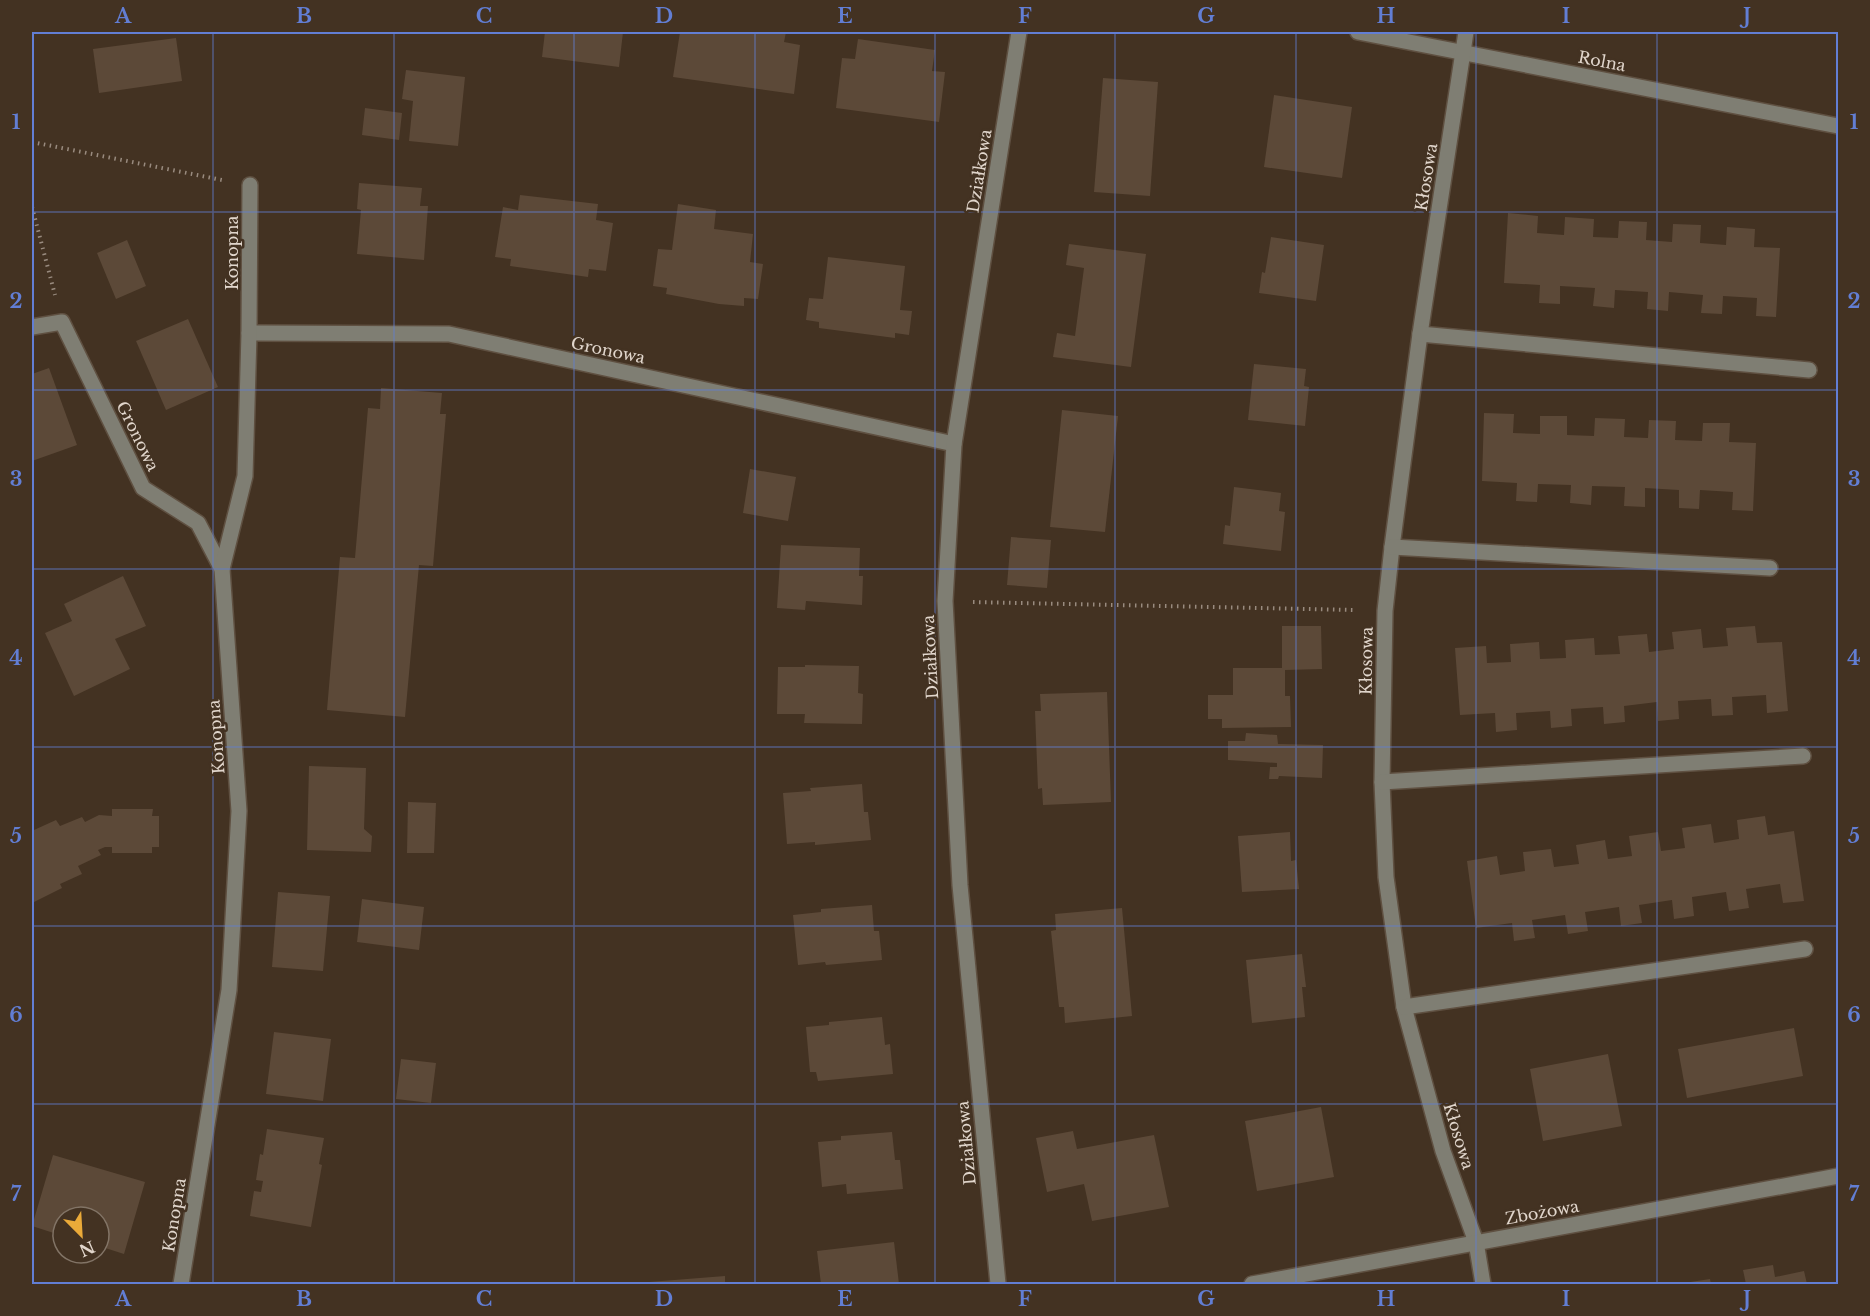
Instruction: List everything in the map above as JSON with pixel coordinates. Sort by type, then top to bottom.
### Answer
[{"type":"street","name":"Działkowa","points":[[998,1284],[960,885],[945,601],[954,444],[1019,32]]},
{"type":"street","name":"Rolna","points":[[1358,32],[1839,126]]},
{"type":"street","name":"Kłosowa","points":[[1466,32],[1420,334],[1392,547],[1385,611],[1382,782],[1386,877],[1404,1007],[1443,1151],[1476,1242],[1484,1284]]},
{"type":"street","name":"Konopna","points":[[181,1284],[229,979],[239,810],[222,569],[245,476],[250,185]]},
{"type":"street","name":"Gronowa","points":[[62,322],[143,488],[198,523],[222,569]]},
{"type":"street","points":[[32,327],[62,322]]},
{"type":"street","name":"Gronowa","points":[[249,333],[449,334],[954,444]]},
{"type":"street","points":[[1420,334],[1809,370]]},
{"type":"street","points":[[1392,547],[1770,567]]},
{"type":"street","points":[[1382,782],[1803,756]]},
{"type":"street","points":[[1404,1007],[1805,949]]},
{"type":"street","name":"Zbożowa","points":[[1252,1284],[1839,1176]]},
{"type":"path","points":[[32,142],[250,185]]},
{"type":"path","points":[[32,207],[62,322]]},
{"type":"path","points":[[945,601],[1385,611]]},
{"type":"building","points":[[545,32],[623,32],[619,67],[542,57]]},
{"type":"building","points":[[680,32],[786,32],[784,42],[800,45],[794,94],[673,77]]},
{"type":"building","points":[[176,38],[182,81],[99,93],[93,49]]},
{"type":"building","points":[[858,39],[935,50],[932,71],[945,72],[939,122],[836,108],[842,58],[855,59]]},
{"type":"building","points":[[406,70],[465,77],[458,146],[409,141],[413,101],[402,99]]},
{"type":"building","points":[[1103,78],[1158,82],[1150,196],[1094,192]]},
{"type":"building","points":[[1274,95],[1352,107],[1342,178],[1264,167]]},
{"type":"building","points":[[365,108],[402,113],[399,140],[362,135]]},
{"type":"building","points":[[359,183],[422,188],[420,206],[428,206],[424,260],[357,254],[361,210],[357,209]]},
{"type":"building","points":[[520,195],[598,204],[596,220],[613,223],[606,271],[589,269],[588,277],[510,266],[511,259],[495,257],[503,207],[518,210]]},
{"type":"building","points":[[678,204],[716,210],[714,229],[753,234],[750,262],[763,264],[758,299],[744,298],[744,306],[719,304],[666,294],[667,288],[653,286],[658,249],[672,250]]},
{"type":"building","points":[[1508,213],[1538,216],[1537,233],[1564,235],[1565,217],[1594,219],[1593,237],[1618,238],[1619,221],[1647,222],[1646,240],[1672,242],[1673,224],[1701,225],[1700,243],[1726,245],[1727,227],[1755,229],[1754,247],[1780,248],[1776,317],[1756,316],[1757,298],[1723,296],[1722,314],[1701,313],[1703,295],[1669,292],[1668,311],[1647,309],[1648,292],[1615,290],[1614,308],[1593,306],[1595,288],[1560,286],[1560,304],[1539,303],[1540,285],[1504,283]]},
{"type":"building","points":[[1271,237],[1324,245],[1316,301],[1259,293]]},
{"type":"building","points":[[127,240],[146,286],[116,299],[97,253]]},
{"type":"building","points":[[1069,244],[1146,254],[1131,367],[1053,357],[1057,333],[1075,336],[1084,268],[1066,265]]},
{"type":"building","points":[[828,257],[905,266],[900,310],[912,311],[909,335],[895,333],[895,338],[819,328],[819,322],[806,320],[809,298],[823,299]]},
{"type":"building","points":[[188,319],[218,387],[166,410],[136,341]]},
{"type":"building","points":[[1254,364],[1306,369],[1304,386],[1309,387],[1305,426],[1248,420]]},
{"type":"building","points":[[49,368],[77,445],[32,461],[32,374]]},
{"type":"building","points":[[381,388],[442,393],[440,414],[446,414],[433,566],[419,565],[405,717],[327,710],[340,557],[355,558],[368,408],[380,409]]},
{"type":"building","points":[[1062,410],[1118,416],[1105,532],[1050,527]]},
{"type":"building","points":[[1484,413],[1514,414],[1513,433],[1540,434],[1540,416],[1567,416],[1567,435],[1594,436],[1595,418],[1625,419],[1624,437],[1648,438],[1649,420],[1676,421],[1675,440],[1702,441],[1703,423],[1730,423],[1729,442],[1756,443],[1753,511],[1732,510],[1733,492],[1700,490],[1699,509],[1679,508],[1679,490],[1645,488],[1645,507],[1624,506],[1625,487],[1592,486],[1591,505],[1570,503],[1571,485],[1538,484],[1537,502],[1516,501],[1517,483],[1482,481]]},
{"type":"building","points":[[750,469],[796,477],[788,521],[743,513]]},
{"type":"building","points":[[1234,487],[1281,493],[1279,511],[1285,512],[1281,551],[1223,544],[1225,525],[1230,526]]},
{"type":"building","points":[[1011,537],[1051,540],[1047,588],[1007,585]]},
{"type":"building","points":[[781,545],[860,548],[859,576],[863,576],[862,605],[806,601],[805,610],[777,608]]},
{"type":"building","points":[[123,576],[146,626],[115,639],[130,669],[74,696],[45,633],[72,621],[64,604]]},
{"type":"building","points":[[1282,626],[1321,626],[1322,669],[1285,670],[1285,696],[1290,696],[1291,727],[1222,728],[1222,719],[1208,719],[1208,695],[1233,695],[1233,668],[1282,668]]},
{"type":"building","points":[[1755,626],[1757,643],[1782,642],[1788,711],[1767,713],[1766,695],[1732,697],[1733,715],[1712,716],[1711,699],[1678,701],[1679,719],[1658,721],[1657,702],[1624,706],[1625,722],[1604,724],[1603,707],[1571,709],[1572,726],[1551,728],[1550,711],[1516,713],[1517,730],[1496,732],[1495,713],[1460,715],[1455,648],[1486,646],[1487,663],[1511,662],[1510,644],[1539,642],[1540,659],[1566,658],[1565,640],[1594,638],[1595,655],[1620,654],[1618,636],[1647,634],[1649,652],[1674,649],[1672,632],[1701,629],[1703,648],[1728,646],[1726,628]]},
{"type":"building","points":[[805,665],[859,666],[858,693],[863,694],[862,724],[804,723],[805,714],[777,714],[778,667],[805,667]]},
{"type":"building","points":[[1107,692],[1111,802],[1043,805],[1042,788],[1038,789],[1035,711],[1041,711],[1040,694]]},
{"type":"building","points":[[1246,733],[1277,735],[1278,744],[1323,745],[1322,778],[1279,776],[1278,779],[1269,779],[1270,767],[1277,767],[1277,763],[1228,760],[1228,741],[1245,741]]},
{"type":"building","points":[[309,766],[366,768],[364,829],[372,836],[371,852],[307,850]]},
{"type":"building","points":[[862,784],[864,812],[868,812],[871,840],[815,845],[815,842],[787,844],[783,793],[811,791],[810,788]]},
{"type":"building","points":[[408,802],[436,803],[434,853],[407,853]]},
{"type":"building","points":[[112,809],[153,809],[152,816],[159,816],[159,847],[152,847],[152,853],[112,853],[112,847],[98,850],[101,855],[78,866],[82,874],[60,884],[62,888],[32,903],[32,824],[34,830],[56,820],[60,826],[82,817],[85,822],[99,815],[112,816]]},
{"type":"building","points":[[1765,816],[1768,835],[1794,831],[1804,901],[1783,903],[1780,884],[1746,889],[1749,908],[1729,911],[1726,892],[1692,897],[1694,916],[1674,919],[1672,900],[1639,905],[1642,923],[1621,926],[1619,907],[1585,912],[1588,931],[1568,934],[1565,915],[1532,920],[1535,938],[1514,941],[1512,923],[1476,928],[1467,861],[1497,856],[1500,875],[1525,871],[1523,852],[1551,849],[1554,867],[1579,864],[1576,845],[1605,840],[1608,859],[1632,856],[1629,836],[1658,832],[1661,851],[1685,848],[1682,828],[1711,824],[1714,843],[1739,839],[1737,820]]},
{"type":"building","points":[[1290,832],[1291,861],[1296,860],[1299,889],[1242,892],[1238,836]]},
{"type":"building","points":[[278,892],[330,896],[323,971],[272,967]]},
{"type":"building","points":[[362,899],[424,907],[419,950],[357,942]]},
{"type":"building","points":[[872,905],[874,931],[879,931],[882,960],[798,965],[793,915],[821,912],[821,909]]},
{"type":"building","points":[[1122,908],[1132,1016],[1065,1023],[1064,1007],[1059,1007],[1051,931],[1056,930],[1055,914]]},
{"type":"building","points":[[1302,954],[1306,987],[1302,987],[1305,1017],[1252,1023],[1246,960]]},
{"type":"building","points":[[882,1017],[885,1045],[890,1044],[893,1074],[818,1081],[816,1072],[810,1072],[806,1027],[829,1025],[829,1022]]},
{"type":"building","points":[[1794,1028],[1803,1076],[1687,1098],[1678,1049]]},
{"type":"building","points":[[274,1032],[331,1039],[323,1101],[266,1094]]},
{"type":"building","points":[[1608,1054],[1622,1126],[1543,1141],[1530,1069]]},
{"type":"building","points":[[401,1059],[436,1063],[431,1103],[396,1099]]},
{"type":"building","points":[[1321,1107],[1334,1177],[1257,1191],[1245,1121]]},
{"type":"building","points":[[267,1129],[324,1138],[319,1164],[322,1165],[311,1227],[250,1216],[254,1191],[261,1192],[263,1181],[256,1180]]},
{"type":"building","points":[[1073,1131],[1077,1149],[1154,1135],[1169,1207],[1092,1221],[1084,1184],[1047,1192],[1036,1138]]},
{"type":"building","points":[[892,1132],[895,1160],[900,1160],[903,1189],[847,1194],[846,1184],[822,1187],[818,1142],[841,1140],[841,1136]]},
{"type":"building","points":[[53,1155],[145,1182],[124,1254],[111,1250],[111,1205],[51,1205],[51,1232],[32,1226]]},
{"type":"building","points":[[894,1242],[899,1284],[821,1284],[817,1251]]},
{"type":"building","points":[[1773,1265],[1775,1277],[1804,1271],[1807,1284],[1746,1284],[1743,1270]]},
{"type":"building","points":[[725,1276],[725,1284],[649,1284],[649,1282]]},
{"type":"building","points":[[1710,1279],[1711,1284],[1684,1284],[1684,1283]]}]
